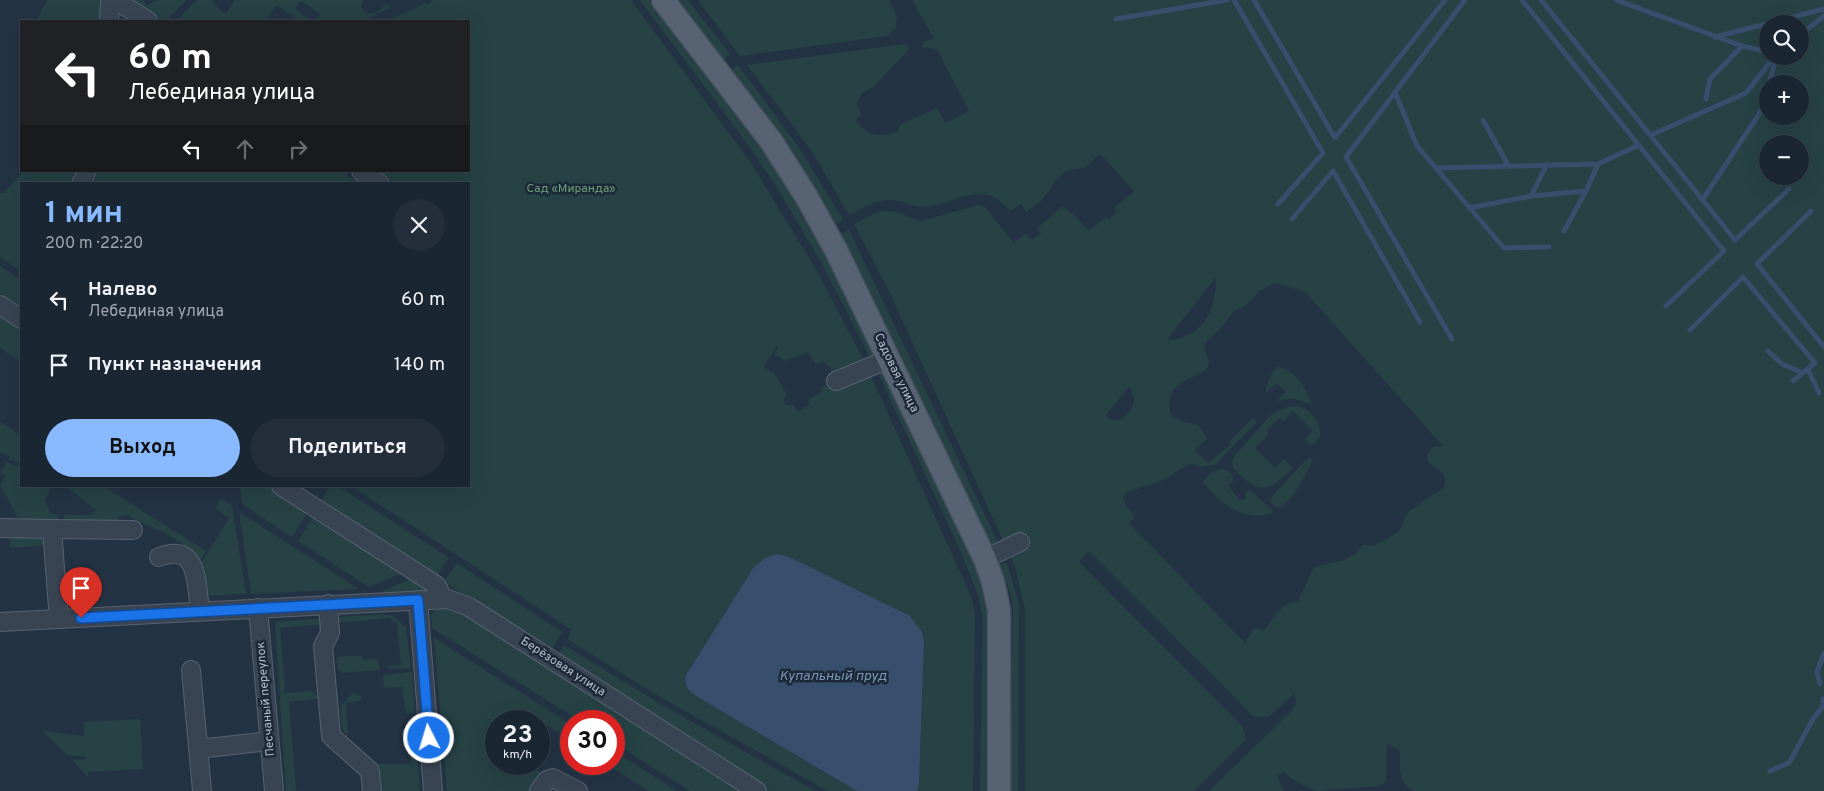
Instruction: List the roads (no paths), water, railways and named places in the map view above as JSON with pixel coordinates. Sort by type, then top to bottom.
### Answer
[{"type":"main road","name":"Садовая улица","points":[[663,0],[771,141],[793,174],[836,250],[984,559],[997,596],[1000,626],[999,791]]},
{"type":"street","points":[[109,20],[110,0]]},
{"type":"street","points":[[115,0],[146,20]]},
{"type":"street","points":[[358,174],[376,182]]},
{"type":"street","points":[[0,306],[20,318]]},
{"type":"street","points":[[836,381],[889,359]]},
{"type":"street","points":[[283,487],[436,585],[439,590]]},
{"type":"street","points":[[0,528],[133,530]]},
{"type":"street","points":[[52,529],[58,608],[61,619]]},
{"type":"street","points":[[984,559],[1020,542]]},
{"type":"street","points":[[159,557],[179,553],[186,556],[192,563],[200,611]]},
{"type":"street","name":"Берёзовая улица","points":[[0,622],[442,598],[469,607],[757,791]]},
{"type":"street","points":[[418,600],[433,791]]},
{"type":"street","points":[[328,604],[330,633],[323,646],[331,736],[370,771],[372,791]]},
{"type":"street","name":"Песчаный переулок","points":[[258,608],[274,791]]},
{"type":"street","points":[[191,670],[202,791]]},
{"type":"street","points":[[198,749],[269,741]]},
{"type":"street","points":[[539,791],[547,780],[553,778],[578,791]]},
{"type":"water","name":"Купальный пруд","points":[[777,554],[789,557],[910,616],[922,632],[924,642],[919,784],[917,791],[857,791],[701,699],[691,692],[685,683],[686,675],[753,568],[765,558]]},
{"type":"waterway","points":[[1116,19],[1227,0]]},
{"type":"waterway","points":[[1234,0],[1323,153],[1278,204]]},
{"type":"waterway","points":[[1254,0],[1335,138],[1445,0]]},
{"type":"waterway","points":[[1452,339],[1346,157],[1465,0]]},
{"type":"waterway","points":[[1522,0],[1724,251],[1666,306]]},
{"type":"waterway","points":[[1541,0],[1735,240],[1789,189]]},
{"type":"waterway","points":[[1616,0],[1742,46],[1759,50]]},
{"type":"waterway","points":[[1715,37],[1824,9]]},
{"type":"waterway","points":[[1809,28],[1824,16]]},
{"type":"waterway","points":[[1706,99],[1710,79],[1742,46]]},
{"type":"waterway","points":[[1651,135],[1746,93],[1768,65]]},
{"type":"waterway","points":[[1771,75],[1774,65]]},
{"type":"waterway","points":[[1395,92],[1417,146],[1504,248],[1549,247]]},
{"type":"waterway","points":[[1703,199],[1759,114]]},
{"type":"waterway","points":[[1483,120],[1508,165]]},
{"type":"waterway","points":[[1436,168],[1598,164],[1639,145]]},
{"type":"waterway","points":[[1469,208],[1531,196],[1547,164]]},
{"type":"waterway","points":[[1531,196],[1586,191],[1598,164]]},
{"type":"waterway","points":[[1292,219],[1333,171],[1420,322]]},
{"type":"waterway","points":[[1564,231],[1586,191]]},
{"type":"waterway","points":[[1811,211],[1757,264],[1824,347]]},
{"type":"waterway","points":[[1690,330],[1743,277],[1815,363],[1793,381]]},
{"type":"waterway","points":[[1768,351],[1782,364],[1803,373]]},
{"type":"waterway","points":[[1808,369],[1819,393]]},
{"type":"waterway","points":[[1820,684],[1817,672],[1824,653]]},
{"type":"waterway","points":[[1770,771],[1789,763],[1813,719],[1824,705],[1823,699]]},
{"type":"park label","name":"Сад «Миранда»","points":[[571,189]]}]
